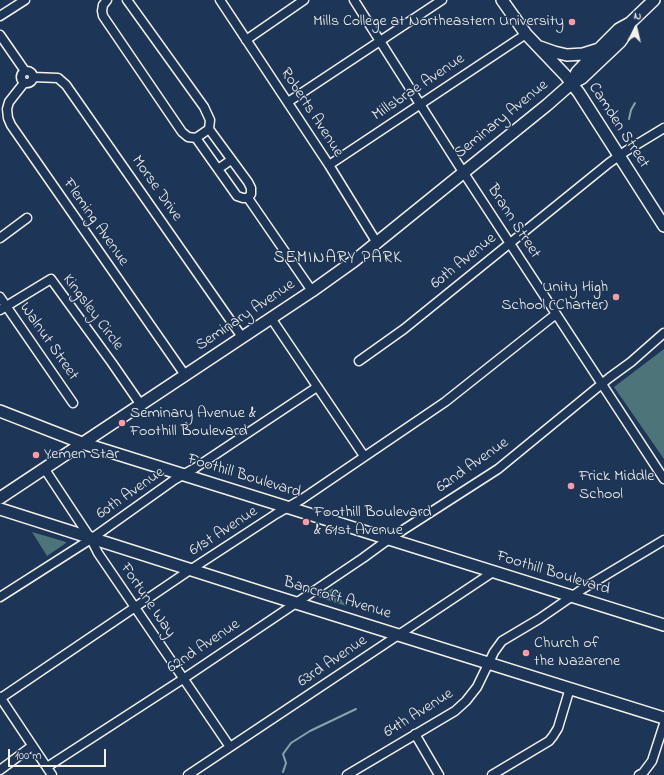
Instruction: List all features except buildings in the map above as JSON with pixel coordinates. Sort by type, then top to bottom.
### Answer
[{"type":"street","points":[[0,16],[25,0]]},
{"type":"street","points":[[107,0],[103,5],[103,16],[182,132],[188,137],[196,138],[209,129]]},
{"type":"street","points":[[127,0],[204,107],[210,120],[209,129],[248,182],[251,194],[248,198]]},
{"type":"street","name":"Roberts Avenue","points":[[220,0],[329,165],[377,243]]},
{"type":"street","points":[[246,40],[304,0]]},
{"type":"street","name":"Brann Street","points":[[354,0],[664,479]]},
{"type":"street","points":[[288,102],[442,0]]},
{"type":"street","name":"Camden Street","points":[[502,0],[526,34],[572,83],[664,226]]},
{"type":"street","points":[[572,83],[577,72],[599,49],[619,29],[630,23],[654,0]]},
{"type":"street","points":[[572,83],[582,78],[615,46],[625,35],[630,23]]},
{"type":"street","name":"Millsbrae Avenue","points":[[329,165],[526,34]]},
{"type":"street","points":[[0,35],[24,71],[31,72],[33,77],[30,82],[24,83],[20,78],[24,71]]},
{"type":"street","points":[[536,45],[549,51],[567,55],[583,54],[599,49]]},
{"type":"street","name":"Morse Drive","points":[[33,77],[58,78],[66,85],[242,337]]},
{"type":"street","name":"Fleming Avenue","points":[[24,83],[10,102],[8,113],[11,125],[185,375]]},
{"type":"street","name":"Seminary Avenue","points":[[0,498],[354,262],[572,83]]},
{"type":"street","name":"60th Avenue","points":[[359,361],[404,329],[619,156],[664,128]]},
{"type":"street","points":[[196,138],[237,196],[248,198]]},
{"type":"street","points":[[218,169],[231,160]]},
{"type":"street","points":[[248,198],[312,291]]},
{"type":"street","points":[[0,238],[27,218]]},
{"type":"street","name":"Kingsley Circle","points":[[3,308],[51,279],[112,363],[140,405]]},
{"type":"street","name":"Walnut Street","points":[[0,297],[3,308],[73,403]]},
{"type":"street","name":"61st Avenue","points":[[0,697],[190,570],[276,514],[288,508],[444,402],[556,314]]},
{"type":"street","points":[[271,318],[364,456]]},
{"type":"street","name":"62nd Avenue","points":[[47,767],[183,679],[389,539],[498,469],[631,362],[664,333]]},
{"type":"street","name":"60th Avenue","points":[[0,597],[317,387]]},
{"type":"street","name":"Foothill Boulevard","points":[[0,411],[109,452],[664,625]]},
{"type":"street","points":[[105,428],[103,439],[109,452]]},
{"type":"street","name":"Fortune Way","points":[[44,468],[91,538],[98,553],[230,747]]},
{"type":"street","name":"Bancroft Avenue","points":[[0,510],[664,718]]},
{"type":"street","name":"64th Avenue","points":[[347,775],[455,711],[466,701],[477,687],[488,663],[502,641],[664,540]]},
{"type":"street","name":"63rd Avenue","points":[[188,775],[494,572]]},
{"type":"street","points":[[492,775],[549,741],[554,736],[558,728],[570,688]]},
{"type":"street","points":[[0,697],[52,775]]},
{"type":"street","points":[[639,775],[652,761],[664,724]]},
{"type":"street","points":[[415,734],[439,775]]},
{"type":"street","points":[[0,770],[32,746]]},
{"type":"green space","points":[[664,349],[664,459],[614,387]]},
{"type":"green space","points":[[32,532],[66,542],[66,543],[47,556]]},
{"type":"green space","points":[[333,588],[346,606],[318,597]]},
{"type":"waterway","points":[[629,119],[631,110],[635,103]]},
{"type":"waterway","points":[[283,772],[286,763],[283,754],[291,743],[310,731],[356,709]]},
{"type":"place","name":"Mills College at Northeastern University","points":[[572,22]]},
{"type":"place","name":"Unity High School (Charter)","points":[[616,297]]},
{"type":"place","name":"Seminary Avenue & Foothill Boulevard","points":[[122,423]]},
{"type":"place","name":"Yemen Star","points":[[36,455]]},
{"type":"place","name":"Frick Middle School","points":[[571,486]]},
{"type":"place","name":"Foothill Boulevard & 61st Avenue","points":[[306,522]]},
{"type":"place","name":"Church of the Nazarene","points":[[526,653]]},
{"type":"district","name":"SEMINARY PARK","points":[[338,259]]}]
